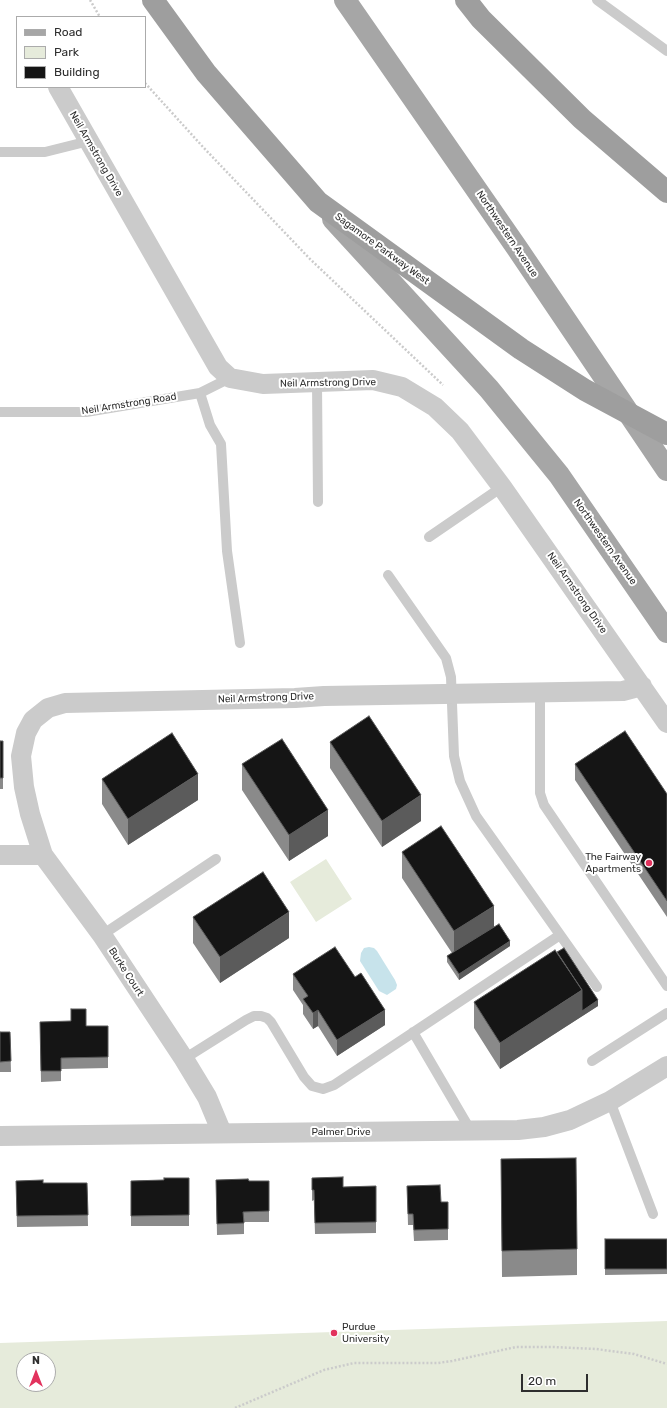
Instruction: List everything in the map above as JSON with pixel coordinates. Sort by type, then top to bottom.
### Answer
[{"type":"highway","name":"Sagamore Parkway West","points":[[153,0],[206,72],[318,202],[522,350],[585,390],[667,434]]},
{"type":"highway","points":[[466,0],[481,19],[582,119],[667,192]]},
{"type":"main road","name":"Northwestern Avenue","points":[[345,0],[517,248],[667,470]]},
{"type":"main road","name":"Northwestern Avenue","points":[[318,202],[489,389],[549,462],[667,632]]},
{"type":"street","name":"Neil Armstrong Drive","points":[[59,88],[218,367],[230,378],[263,384],[373,380],[402,387],[435,407],[460,431],[502,487],[667,723]]},
{"type":"street","name":"Neil Armstrong Drive","points":[[43,854],[25,794],[21,756],[26,733],[33,720],[48,708],[65,703],[295,698],[324,696],[623,691],[642,686]]},
{"type":"street","points":[[0,855],[43,854]]},
{"type":"street","name":"Burke Court","points":[[43,854],[102,935],[184,1059],[207,1097],[222,1133]]},
{"type":"street","name":"Palmer Drive","points":[[0,1136],[518,1130],[544,1127],[570,1120],[610,1101],[667,1066]]},
{"type":"lane","points":[[598,0],[667,51]]},
{"type":"lane","points":[[0,152],[45,152],[89,141]]},
{"type":"lane","name":"Neil Armstrong Road","points":[[0,412],[86,412],[200,393],[230,378]]},
{"type":"lane","points":[[317,382],[318,502]]},
{"type":"lane","points":[[200,393],[210,425],[221,444],[227,551],[240,643]]},
{"type":"lane","points":[[429,537],[502,487]]},
{"type":"lane","points":[[388,575],[446,658],[451,677],[454,756],[460,781],[476,816],[596,987]]},
{"type":"lane","points":[[540,693],[540,793],[544,805],[667,986]]},
{"type":"lane","points":[[102,935],[216,859]]},
{"type":"lane","points":[[184,1059],[246,1020],[254,1016],[261,1016],[267,1018],[270,1022],[304,1077],[312,1086],[323,1089],[334,1085],[560,935]]},
{"type":"lane","points":[[592,1061],[667,1013]]},
{"type":"lane","points":[[413,1032],[471,1131]]},
{"type":"lane","points":[[610,1101],[654,1214]]},
{"type":"path","points":[[90,0],[99,16]]},
{"type":"path","points":[[235,1408],[324,1370],[354,1363],[452,1361],[516,1347],[553,1347],[596,1349],[634,1354],[667,1364]]},
{"type":"green space","points":[[326,859],[352,899],[316,922],[290,882]]},
{"type":"green space","name":"Purdue University","points":[[667,1321],[667,1408],[0,1408],[0,1343]]},
{"type":"water","points":[[364,948],[374,948],[377,951],[397,985],[396,989],[387,995],[379,991],[360,961],[361,953]]},
{"type":"building","points":[[369,716],[421,795],[382,821],[330,742]]},
{"type":"building","name":"The Fairway Apartments","points":[[625,731],[667,794],[667,901],[575,764]]},
{"type":"building","points":[[172,733],[198,774],[128,819],[102,779]]},
{"type":"building","points":[[282,739],[328,810],[289,835],[242,764]]},
{"type":"building","points":[[0,741],[3,741],[3,778],[0,778]]},
{"type":"building","points":[[441,826],[494,906],[454,931],[402,852]]},
{"type":"building","points":[[263,872],[289,912],[220,957],[193,917]]},
{"type":"building","points":[[499,924],[510,941],[459,974],[447,956]]},
{"type":"building","points":[[335,947],[355,977],[361,973],[385,1010],[337,1040],[318,1010],[313,1013],[303,999],[308,996],[293,974]]},
{"type":"building","points":[[564,948],[598,1000],[582,1011],[582,990],[557,952]]},
{"type":"building","points":[[555,950],[582,990],[500,1043],[474,1002]]},
{"type":"building","points":[[71,1009],[86,1009],[86,1026],[108,1026],[108,1057],[61,1058],[61,1071],[41,1071],[40,1022],[71,1021]]},
{"type":"building","points":[[0,1032],[10,1032],[11,1061],[0,1062]]},
{"type":"building","points":[[576,1158],[577,1249],[502,1251],[501,1159]]},
{"type":"building","points":[[343,1177],[343,1187],[376,1186],[376,1222],[315,1223],[312,1178]]},
{"type":"building","points":[[164,1178],[189,1178],[189,1215],[131,1216],[131,1181],[164,1180]]},
{"type":"building","points":[[248,1179],[249,1181],[269,1181],[269,1211],[243,1212],[244,1223],[217,1224],[216,1180]]},
{"type":"building","points":[[43,1180],[43,1183],[87,1183],[88,1215],[17,1216],[16,1181]]},
{"type":"building","points":[[440,1185],[441,1202],[448,1202],[448,1229],[414,1230],[413,1214],[408,1214],[407,1186]]},
{"type":"building","points":[[605,1239],[667,1239],[667,1269],[605,1269]]},
{"type":"place","name":"The Fairway Apartments","points":[[649,863]]},
{"type":"place","name":"Purdue University","points":[[334,1333]]}]
